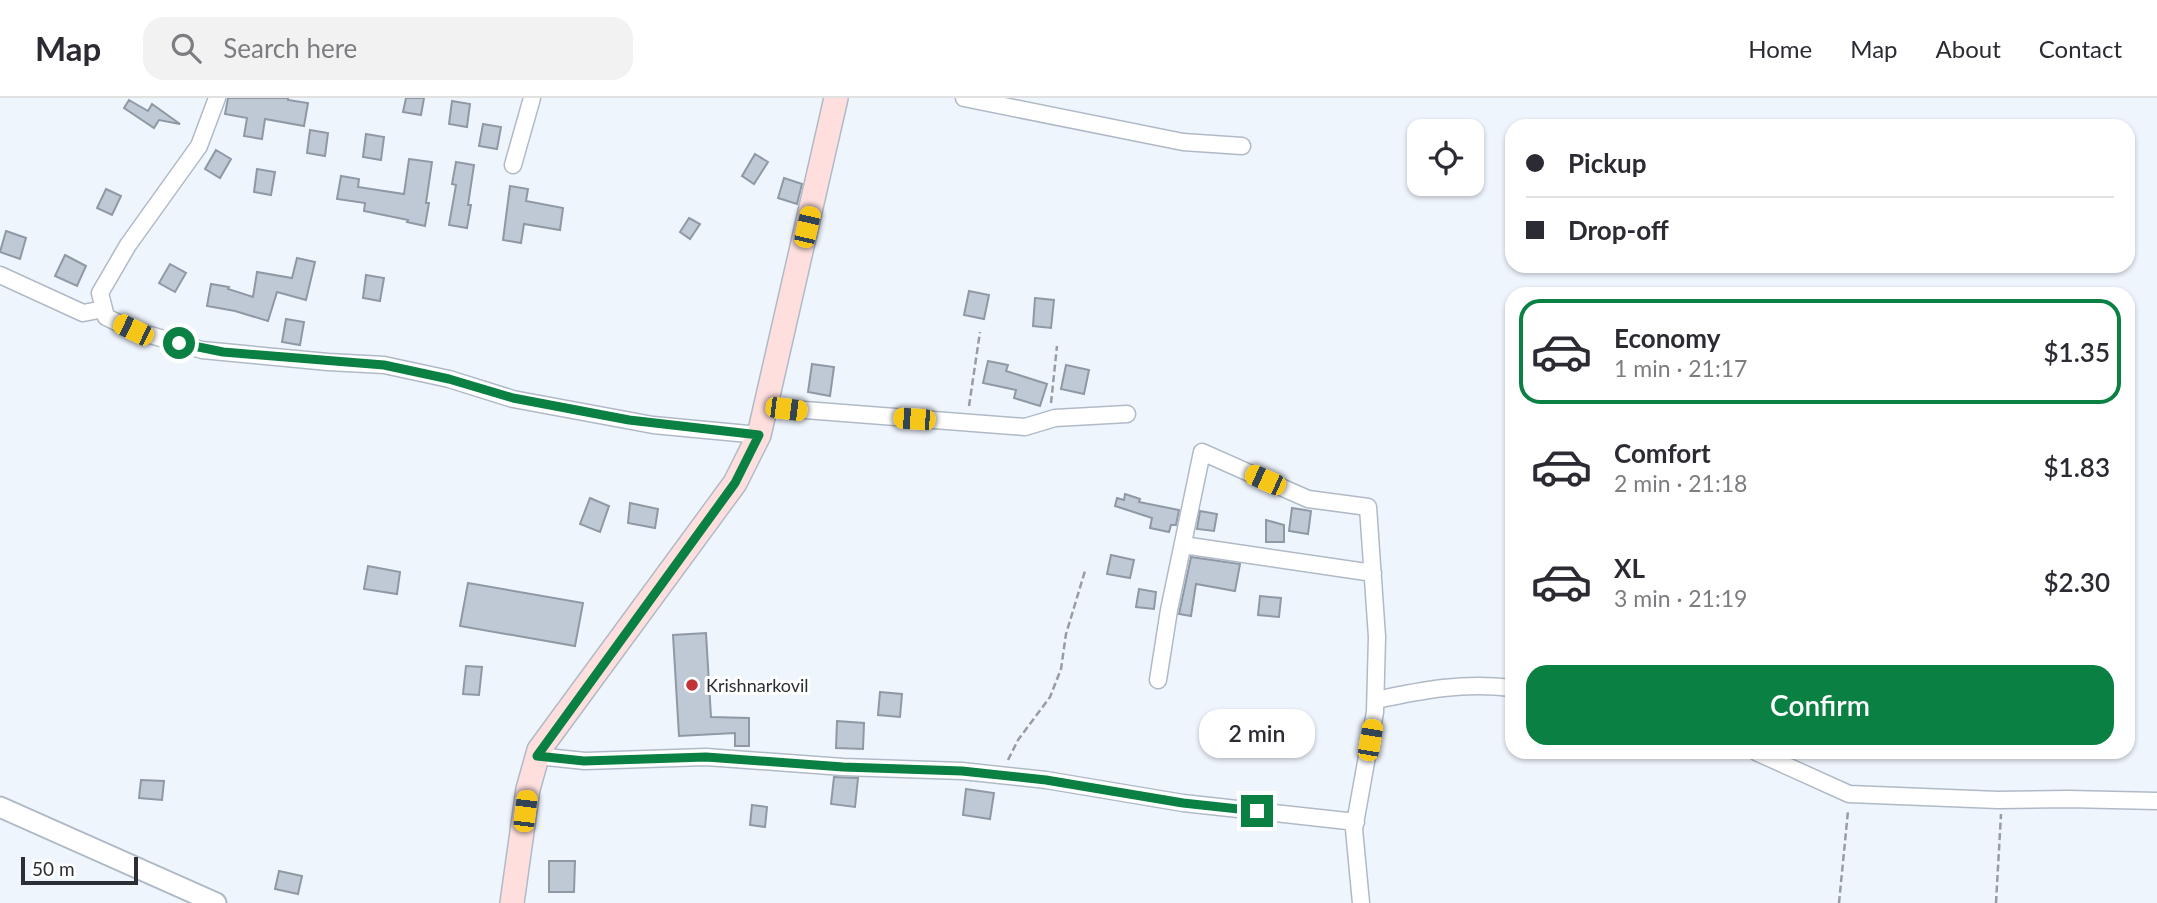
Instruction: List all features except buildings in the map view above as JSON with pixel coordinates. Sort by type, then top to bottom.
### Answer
[{"type":"main road","points":[[512,903],[528,789],[537,756],[735,483],[759,435],[836,98]]},
{"type":"street","points":[[217,98],[199,146],[128,245],[100,293],[106,317],[133,330],[202,350],[384,365],[449,379],[513,398],[640,422],[759,435]]},
{"type":"street","points":[[513,165],[532,98]]},
{"type":"street","points":[[964,98],[1183,142],[1242,146]]},
{"type":"street","points":[[0,275],[83,313],[104,309]]},
{"type":"street","points":[[766,407],[1025,427],[1049,420],[1128,414]]},
{"type":"street","points":[[1158,680],[1202,452],[1308,499],[1368,507],[1377,637],[1376,699],[1356,822],[1361,903]]},
{"type":"street","points":[[1183,545],[1373,573]]},
{"type":"street","points":[[1376,699],[1435,687],[1505,687]]},
{"type":"street","points":[[537,756],[584,761],[706,757],[843,767],[962,771],[1046,780],[1183,803],[1356,822]]},
{"type":"street","points":[[1772,759],[1849,794],[2002,800],[2157,801]]},
{"type":"street","points":[[0,807],[216,903]]},
{"type":"path","points":[[966,423],[979,332]]},
{"type":"path","points":[[1049,420],[1057,346]]},
{"type":"path","points":[[993,774],[1008,762],[1018,740],[1050,697],[1061,669],[1066,634],[1085,571]]},
{"type":"path","points":[[1839,903],[1849,794]]},
{"type":"path","points":[[1996,903],[2002,800]]},
{"type":"place","name":"Krishnarkovil","points":[[692,685]]},
{"type":"route","points":[[179,343],[202,350],[384,365],[449,379],[513,398],[653,425],[759,435],[735,483],[537,756],[584,761],[706,757],[843,767],[962,771],[1046,780],[1183,803],[1257,811]]}]
